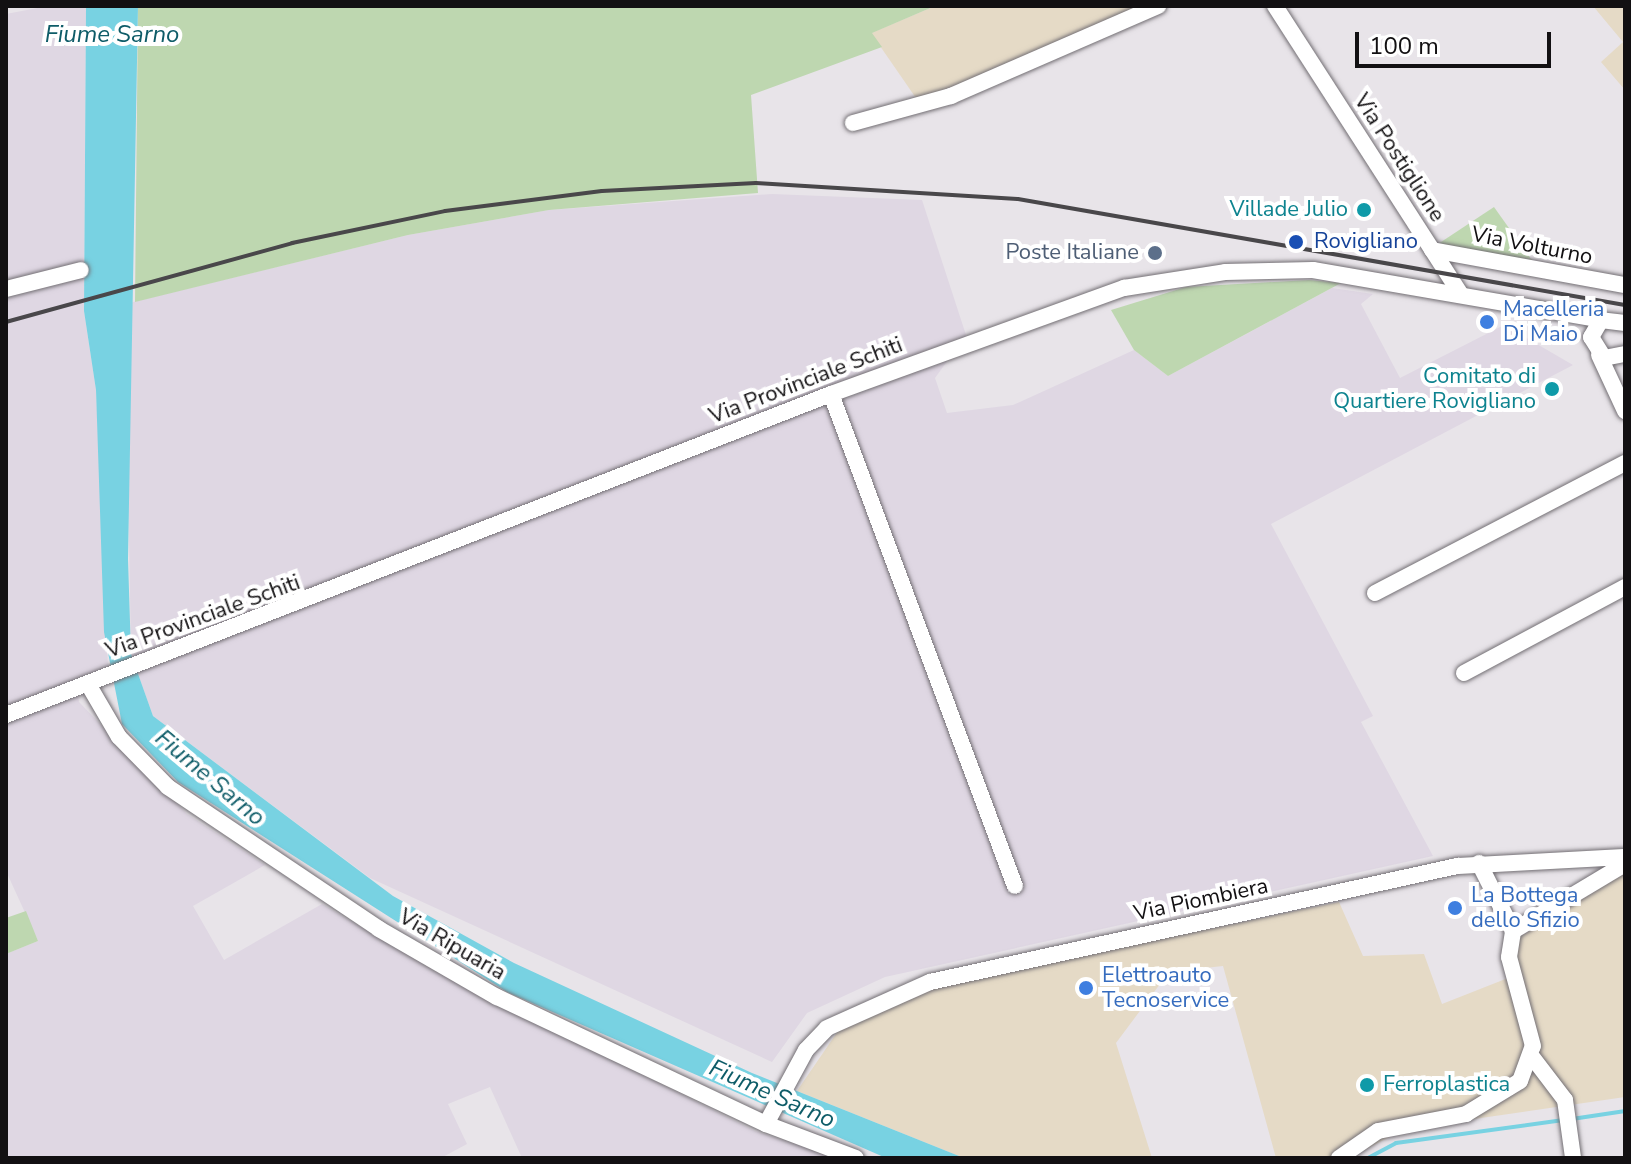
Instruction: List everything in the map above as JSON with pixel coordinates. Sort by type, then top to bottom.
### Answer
[{"type":"street","points":[[853,123],[951,96],[1158,6]]},
{"type":"street","name":"Via Postiglione","points":[[1275,6],[1460,293]]},
{"type":"street","name":"Via Volturno","points":[[1432,250],[1625,285]]},
{"type":"street","points":[[6,289],[81,270]]},
{"type":"street","name":"Via Provinciale Schiti","points":[[6,715],[831,394],[1076,302],[1139,286],[1225,272],[1313,270],[1625,323]]},
{"type":"street","points":[[1568,314],[1591,337],[1625,411]]},
{"type":"street","points":[[1591,337],[1601,320]]},
{"type":"street","points":[[1599,355],[1624,355],[1614,386]]},
{"type":"street","points":[[831,394],[1015,886]]},
{"type":"street","points":[[1375,593],[1625,463]]},
{"type":"street","points":[[1464,673],[1625,587]]},
{"type":"street","name":"Via Ripuaria","points":[[88,684],[119,737],[168,787],[379,929],[497,997],[766,1124],[856,1158]]},
{"type":"street","name":"Via Piombiera","points":[[766,1124],[806,1050],[877,1000],[930,982],[1479,863],[1625,857]]},
{"type":"street","points":[[1479,863],[1513,931],[1509,957],[1533,1058],[1567,1110],[1573,1158]]},
{"type":"street","points":[[1513,931],[1625,864]]},
{"type":"street","points":[[1339,1158],[1391,1126],[1466,1114],[1520,1081],[1533,1058]]},
{"type":"shaded area","points":[[48,6],[86,6],[84,311],[96,390],[108,667],[76,681],[79,702],[187,814],[265,865],[193,906],[224,960],[322,904],[433,970],[755,1131],[838,1158],[522,1158],[490,1087],[448,1104],[467,1144],[441,1158],[6,1158],[6,954],[38,941],[6,871],[6,14]]},
{"type":"shaded area","points":[[935,6],[1148,6],[918,101],[871,33]]},
{"type":"shaded area","points":[[1593,6],[1625,6],[1625,90],[1601,62],[1623,42]]},
{"type":"shaded area","points":[[772,194],[922,200],[966,335],[935,378],[947,413],[1013,405],[1134,350],[1168,376],[1332,288],[1373,294],[1361,304],[1400,378],[1504,325],[1573,365],[1271,524],[1373,716],[1361,722],[1433,856],[885,977],[807,1013],[772,1062],[370,878],[153,716],[131,654],[125,304],[408,235],[549,210]]},
{"type":"shaded area","points":[[1625,873],[1625,1097],[1405,1129],[1349,1158],[1276,1158],[1223,966],[1169,972],[1116,1043],[1152,1158],[964,1158],[797,1091],[838,1031],[888,1004],[949,983],[1339,902],[1363,956],[1424,954],[1442,1004],[1508,978],[1516,939]]},
{"type":"green space","points":[[138,6],[935,6],[872,33],[882,47],[751,95],[758,193],[549,210],[408,235],[135,302]]},
{"type":"green space","points":[[1494,207],[1536,266],[1438,244]]},
{"type":"green space","points":[[1309,280],[1341,283],[1168,376],[1134,350],[1111,310],[1186,287]]},
{"type":"green space","points":[[26,911],[38,941],[6,954],[6,918]]},
{"type":"water","name":"Fiume Sarno","points":[[86,6],[138,6],[128,559],[131,654],[153,716],[393,896],[514,963],[752,1073],[964,1158],[886,1158],[507,992],[178,782],[122,724],[104,632],[96,390],[84,311]]},
{"type":"waterway","points":[[1572,1119],[1625,1111]]},
{"type":"waterway","points":[[1368,1158],[1396,1143],[1563,1120]]},
{"type":"railway","points":[[6,322],[292,243],[445,211],[602,191],[756,183],[1018,199],[1625,305]]},
{"type":"place","name":"Villade Julio","points":[[1364,210]]},
{"type":"place","name":"Rovigliano","points":[[1296,242]]},
{"type":"place","name":"Poste Italiane","points":[[1155,253]]},
{"type":"place","name":"Macelleria Di Maio","points":[[1487,322]]},
{"type":"place","name":"Comitato di Quartiere Rovigliano","points":[[1552,389]]},
{"type":"place","name":"La Bottega dello Sfizio","points":[[1455,908]]},
{"type":"place","name":"Elettroauto Tecnoservice","points":[[1086,988]]},
{"type":"place","name":"Ferroplastica","points":[[1367,1085]]}]
